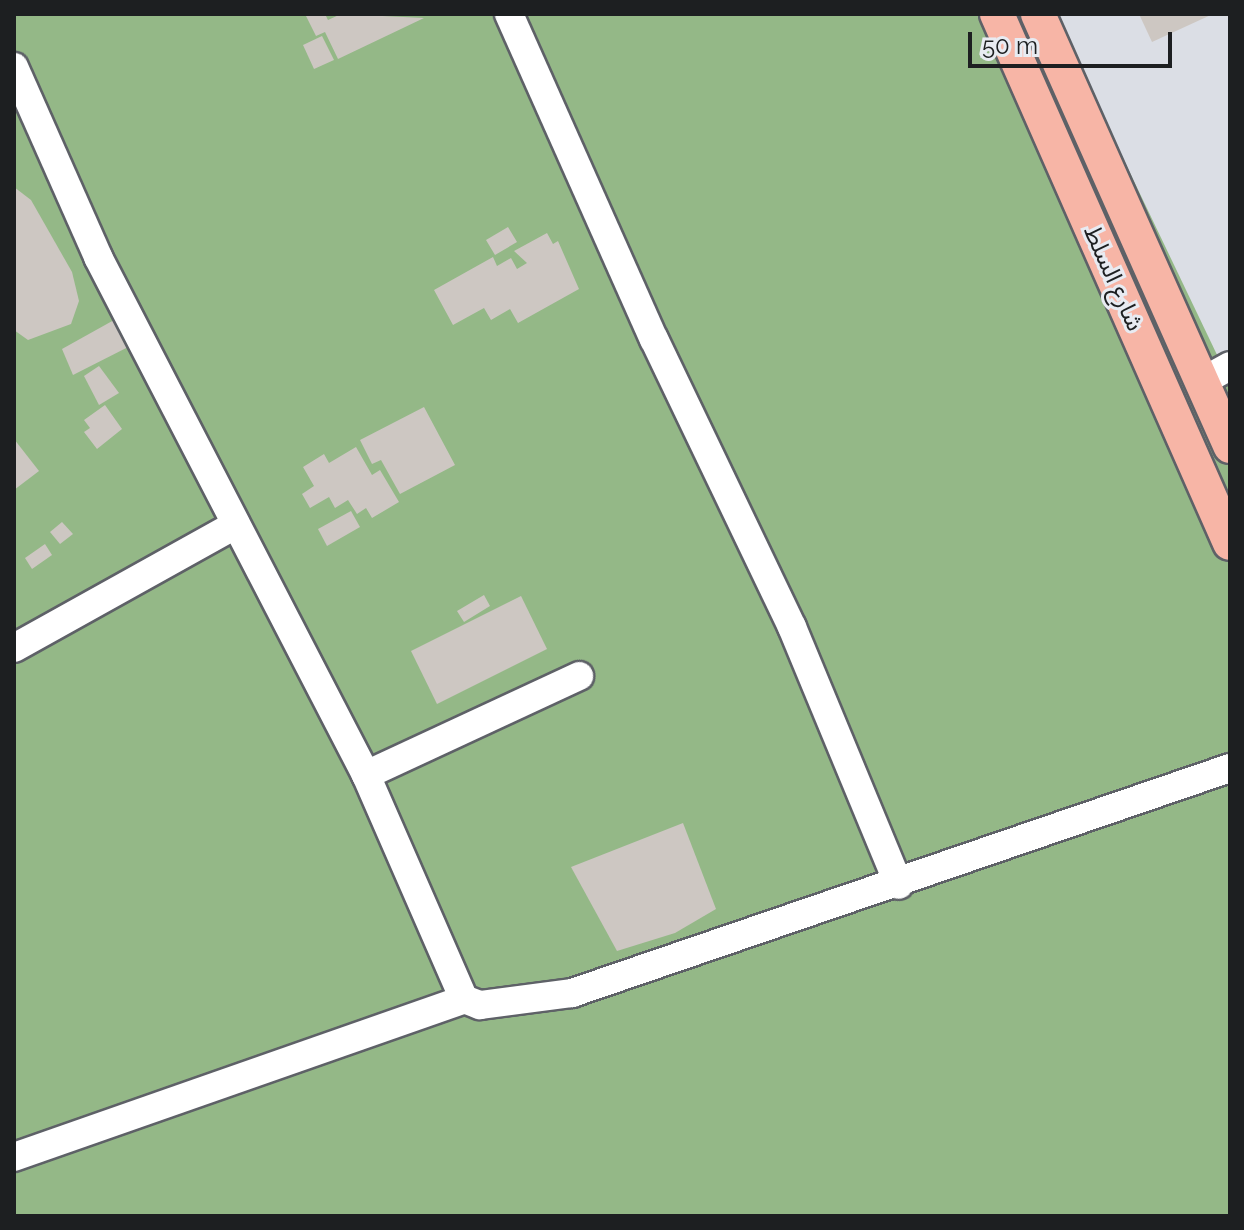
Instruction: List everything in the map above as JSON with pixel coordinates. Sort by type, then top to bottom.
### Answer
[{"type":"main road","name":"شارع السلط","points":[[997,14],[1230,543]]},
{"type":"main road","name":"شارع السلط","points":[[1038,14],[1216,373],[1230,446]]},
{"type":"street","points":[[509,14],[654,339],[792,627],[899,885]]},
{"type":"street","points":[[14,67],[98,257],[366,775],[464,999]]},
{"type":"street","points":[[14,648],[235,525]]},
{"type":"street","points":[[366,775],[579,676]]},
{"type":"street","points":[[14,1157],[464,999],[480,1005],[572,993],[899,885],[1230,768]]},
{"type":"green space","points":[[14,14],[1054,14],[1230,382],[1230,1216],[14,1216]]},
{"type":"building","points":[[305,14],[325,14],[328,20],[341,14],[424,18],[338,59],[325,32],[316,36]]},
{"type":"building","points":[[1139,14],[1213,14],[1152,42]]},
{"type":"building","points":[[322,36],[334,60],[314,69],[303,45]]},
{"type":"building","points":[[14,187],[31,200],[72,272],[79,301],[71,324],[28,340],[14,330]]},
{"type":"building","points":[[508,227],[517,242],[495,255],[486,240]]},
{"type":"building","points":[[547,233],[553,244],[558,241],[579,289],[518,323],[510,309],[491,320],[484,308],[453,325],[434,290],[493,257],[497,266],[511,258],[517,269],[527,263],[514,251]]},
{"type":"building","points":[[123,315],[140,341],[73,375],[62,349]]},
{"type":"building","points":[[99,366],[119,393],[99,405],[84,376]]},
{"type":"building","points":[[105,405],[122,429],[97,449],[84,432],[90,428],[84,420]]},
{"type":"building","points":[[424,407],[455,465],[400,494],[381,460],[372,464],[360,440]]},
{"type":"building","points":[[14,439],[39,471],[14,490]]},
{"type":"building","points":[[356,447],[372,475],[380,470],[399,502],[372,518],[366,508],[357,514],[348,500],[335,508],[329,497],[310,508],[302,494],[314,486],[303,467],[324,454],[329,463]]},
{"type":"building","points":[[351,511],[360,527],[327,546],[318,529]]},
{"type":"building","points":[[62,522],[73,534],[60,544],[50,532]]},
{"type":"building","points":[[45,544],[52,555],[32,569],[25,558]]},
{"type":"building","points":[[484,595],[490,606],[464,622],[457,611]]},
{"type":"building","points":[[521,596],[547,649],[437,704],[411,651]]},
{"type":"building","points":[[683,823],[716,909],[675,933],[617,951],[571,867]]}]
